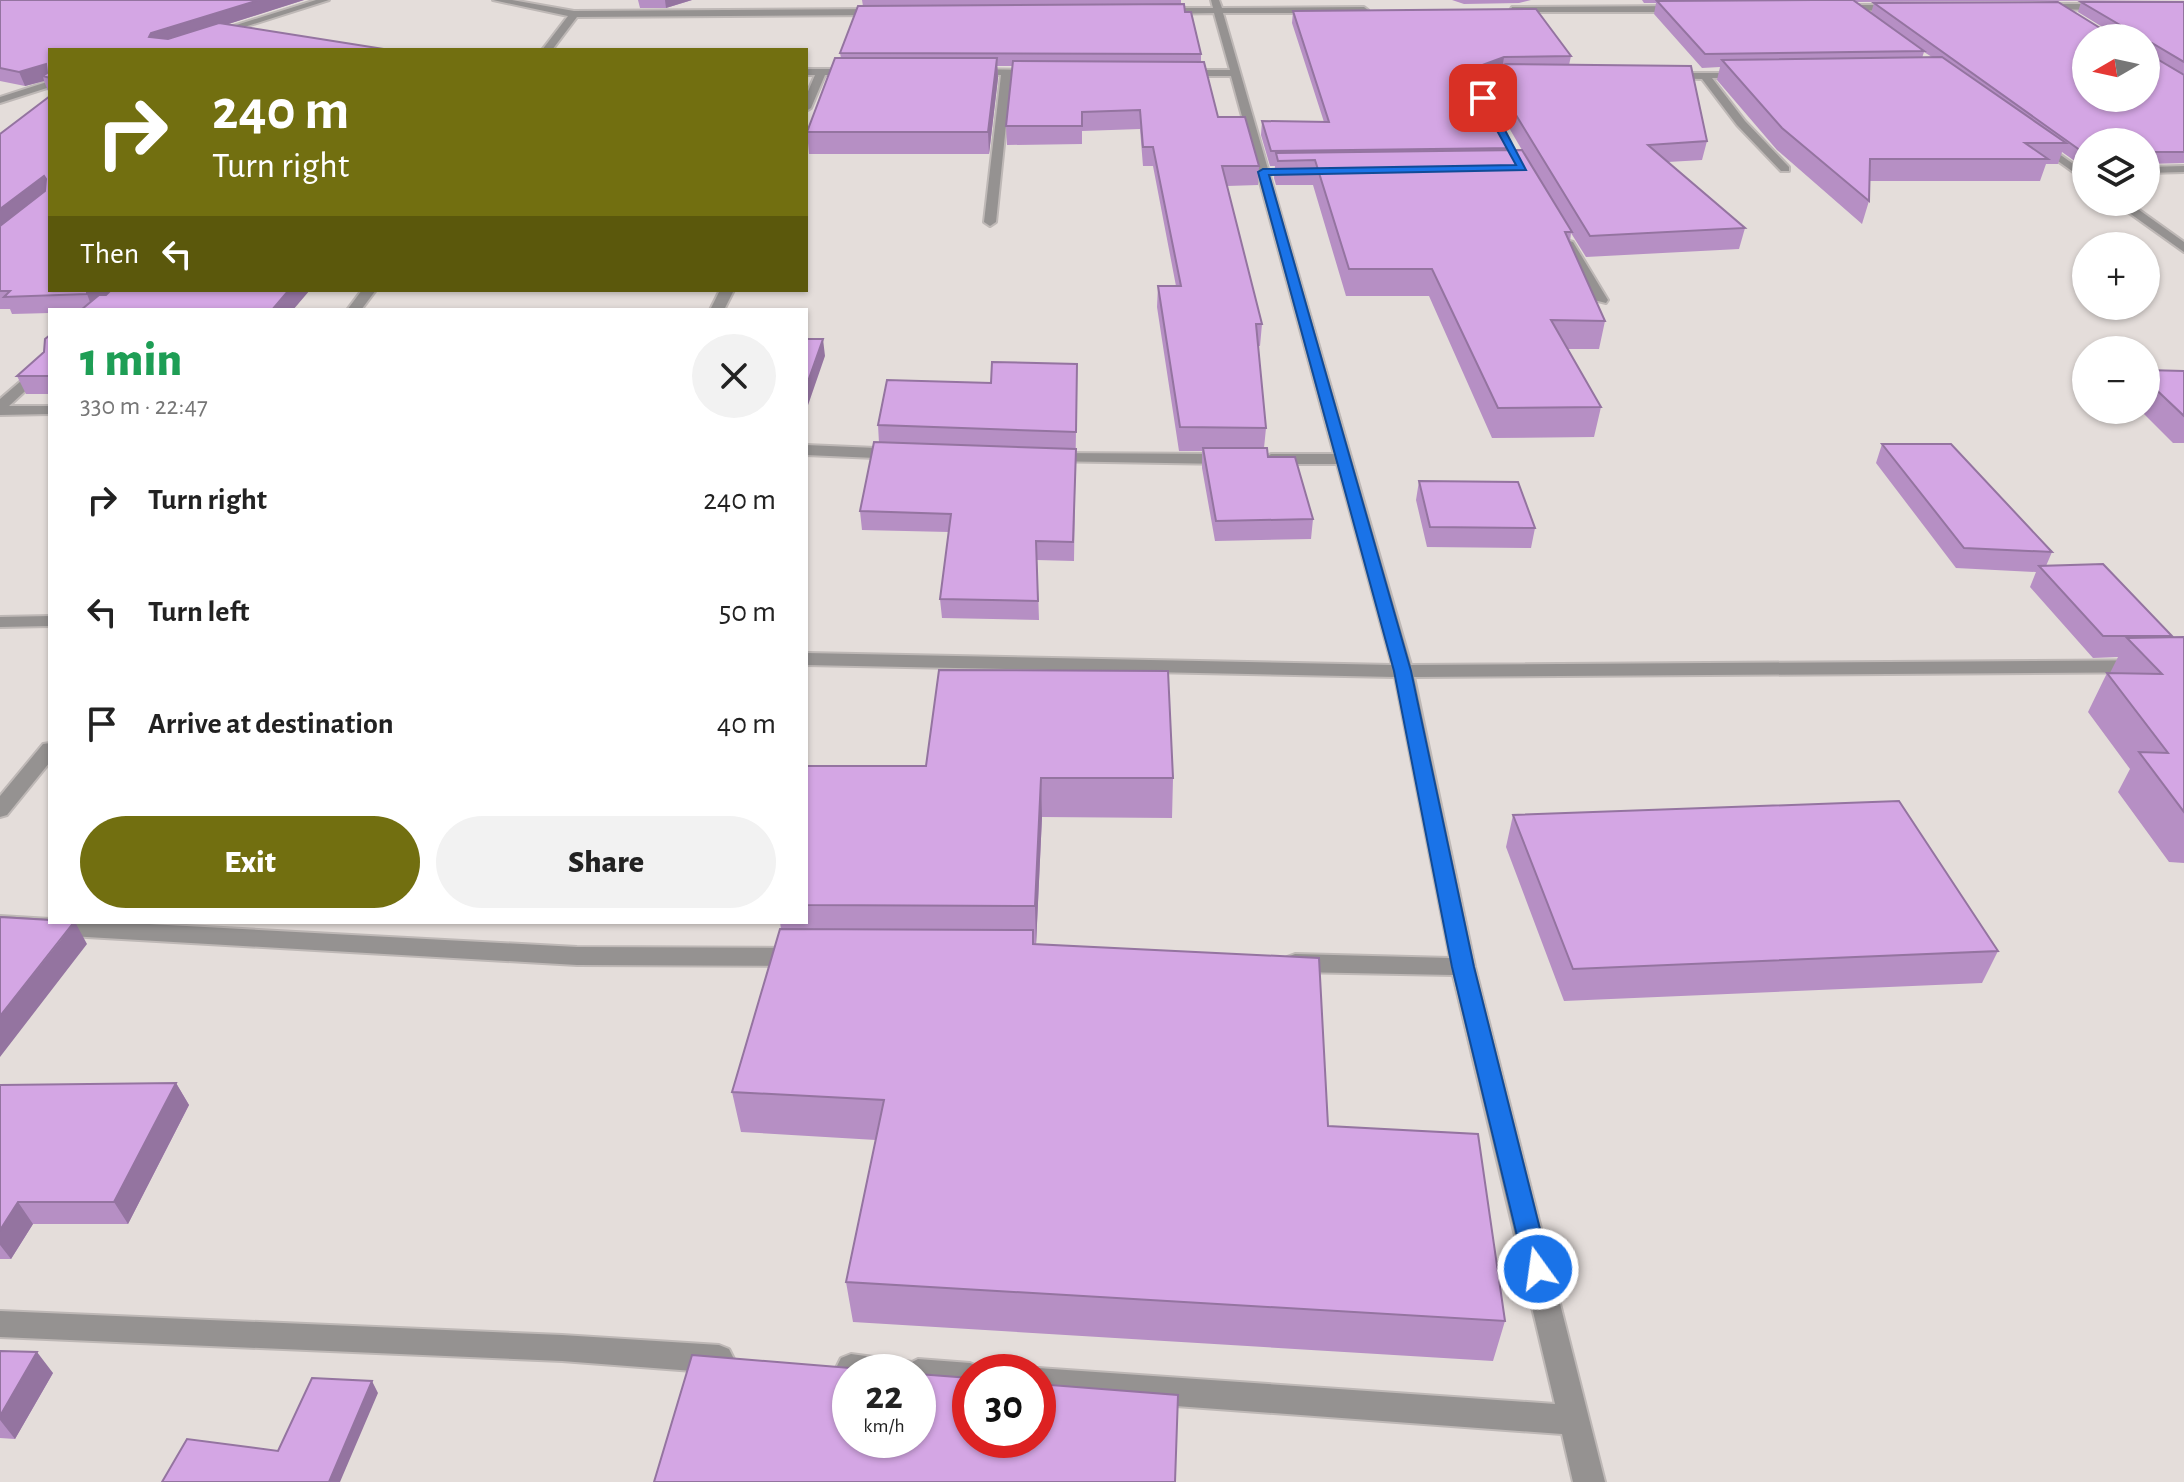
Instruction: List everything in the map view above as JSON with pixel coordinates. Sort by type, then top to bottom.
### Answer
[{"type":"street","points":[[169,48],[325,0]]},
{"type":"street","points":[[497,0],[574,14],[891,12]]},
{"type":"street","points":[[794,0],[827,9]]},
{"type":"street","points":[[813,13],[856,0]]},
{"type":"street","points":[[1499,10],[1689,8],[1648,0]]},
{"type":"street","points":[[1841,0],[1865,17]]},
{"type":"street","points":[[1155,11],[1216,5],[1374,10]]},
{"type":"street","points":[[1216,5],[1235,73],[1270,172],[1343,459],[1403,671],[1463,967],[1589,1482]]},
{"type":"street","points":[[2026,7],[2121,6]]},
{"type":"street","points":[[2057,7],[2084,22]]},
{"type":"street","points":[[1822,8],[1915,8]]},
{"type":"street","points":[[548,48],[574,14]]},
{"type":"street","points":[[808,72],[867,72]]},
{"type":"street","points":[[808,103],[821,72]]},
{"type":"street","points":[[960,72],[1052,73]]},
{"type":"street","points":[[990,222],[1006,73]]},
{"type":"street","points":[[1174,73],[1235,73]]},
{"type":"street","points":[[1658,76],[1753,74]]},
{"type":"street","points":[[1499,126],[1483,98],[1482,82],[1502,76],[1533,76]]},
{"type":"street","points":[[1705,76],[1741,123],[1785,169]]},
{"type":"street","points":[[0,100],[48,87]]},
{"type":"street","points":[[2027,135],[2072,166]]},
{"type":"street","points":[[2160,170],[2184,169]]},
{"type":"street","points":[[2139,216],[2184,248]]},
{"type":"street","points":[[1562,234],[1601,300]]},
{"type":"street","points":[[0,409],[48,362]]},
{"type":"street","points":[[0,409],[48,410]]},
{"type":"street","points":[[808,450],[909,454]]},
{"type":"street","points":[[1034,458],[1343,459]]},
{"type":"street","points":[[0,622],[48,621]]},
{"type":"street","points":[[808,659],[1403,671],[2184,666]]},
{"type":"street","points":[[0,810],[48,751]]},
{"type":"street","points":[[0,924],[577,956],[826,957]]},
{"type":"street","points":[[1277,962],[1463,967]]},
{"type":"street","points":[[0,1324],[562,1348],[748,1361]]},
{"type":"street","points":[[826,1367],[832,1367]]},
{"type":"street","points":[[1056,1383],[1575,1420]]},
{"type":"building","points":[[0,0],[259,0],[151,33],[149,37],[168,39],[219,23],[377,48],[48,48],[48,77],[43,76],[47,73],[46,64],[19,72],[0,68]]},
{"type":"building","points":[[1853,0],[1924,51],[1705,54],[1657,1]]},
{"type":"building","points":[[2058,2],[2094,24],[2072,24],[2072,112],[2160,112],[2160,61],[2184,75],[2184,152],[2160,152],[2160,128],[2072,128],[2072,144],[1874,3]]},
{"type":"building","points":[[2081,2],[2184,2],[2184,62],[2160,48],[2160,24],[2118,24]]},
{"type":"building","points":[[1184,4],[1185,12],[1191,12],[1201,54],[840,53],[858,6]]},
{"type":"building","points":[[1536,9],[1571,56],[1504,57],[1477,67],[1477,86],[1513,148],[1271,151],[1262,121],[1329,122],[1293,11]]},
{"type":"building","points":[[1942,57],[2066,143],[2025,143],[2048,159],[1870,159],[1869,201],[1782,128],[1722,60]]},
{"type":"building","points":[[835,58],[997,58],[988,132],[808,132]]},
{"type":"building","points":[[1013,61],[1204,62],[1218,117],[1245,117],[1259,166],[1222,166],[1262,324],[1256,324],[1266,428],[1180,427],[1158,286],[1181,286],[1153,147],[1143,147],[1140,110],[1082,112],[1082,126],[1006,126]]},
{"type":"building","points":[[1506,64],[1691,66],[1707,141],[1648,145],[1745,228],[1590,236],[1494,79],[1493,68]]},
{"type":"building","points":[[48,98],[48,292],[87,294],[4,297],[10,291],[0,291],[0,226],[45,191],[46,179],[44,176],[0,209],[0,134]]},
{"type":"building","points":[[1522,150],[1572,232],[1565,232],[1605,321],[1551,320],[1601,407],[1498,408],[1432,269],[1349,269],[1315,160],[1278,161],[1276,153]]},
{"type":"building","points":[[109,292],[287,292],[274,308],[83,308],[99,295]]},
{"type":"building","points":[[48,337],[48,376],[17,376],[44,352]]},
{"type":"building","points":[[808,339],[823,339],[808,381]]},
{"type":"building","points":[[992,362],[1077,364],[1076,432],[878,425],[887,380],[991,383]]},
{"type":"building","points":[[2160,370],[2184,371],[2184,416],[2160,393]]},
{"type":"building","points":[[874,442],[1076,449],[1073,542],[1036,541],[1038,601],[940,599],[951,514],[860,511]]},
{"type":"building","points":[[1882,444],[1951,444],[2052,552],[1964,548]]},
{"type":"building","points":[[1203,448],[1267,448],[1268,457],[1295,457],[1313,519],[1216,521]]},
{"type":"building","points":[[1419,481],[1518,482],[1535,528],[1430,527]]},
{"type":"building","points":[[2103,564],[2172,636],[2103,636],[2039,566]]},
{"type":"building","points":[[2184,637],[2184,812],[2139,752],[2168,753],[2107,673],[2162,674],[2127,638]]},
{"type":"building","points":[[939,670],[1168,671],[1173,778],[1041,778],[1035,906],[808,905],[808,766],[926,766]]},
{"type":"building","points":[[1899,801],[1998,951],[1573,969],[1513,815]]},
{"type":"building","points":[[0,917],[72,924],[0,1016]]},
{"type":"building","points":[[780,929],[1033,930],[1033,944],[1319,958],[1328,1126],[1478,1134],[1505,1321],[846,1282],[884,1100],[732,1092]]},
{"type":"building","points":[[176,1083],[114,1202],[18,1202],[0,1230],[0,1085]]},
{"type":"building","points":[[0,1351],[37,1352],[0,1416]]},
{"type":"building","points":[[692,1355],[832,1366],[832,1458],[936,1458],[936,1375],[952,1377],[952,1458],[1056,1458],[1056,1385],[1178,1395],[1175,1482],[654,1482]]},
{"type":"building","points":[[312,1378],[372,1381],[329,1482],[162,1482],[187,1439],[278,1451]]},
{"type":"route","points":[[1483,98],[1522,168],[1263,172],[1403,671],[1463,967],[1538,1269]]}]
